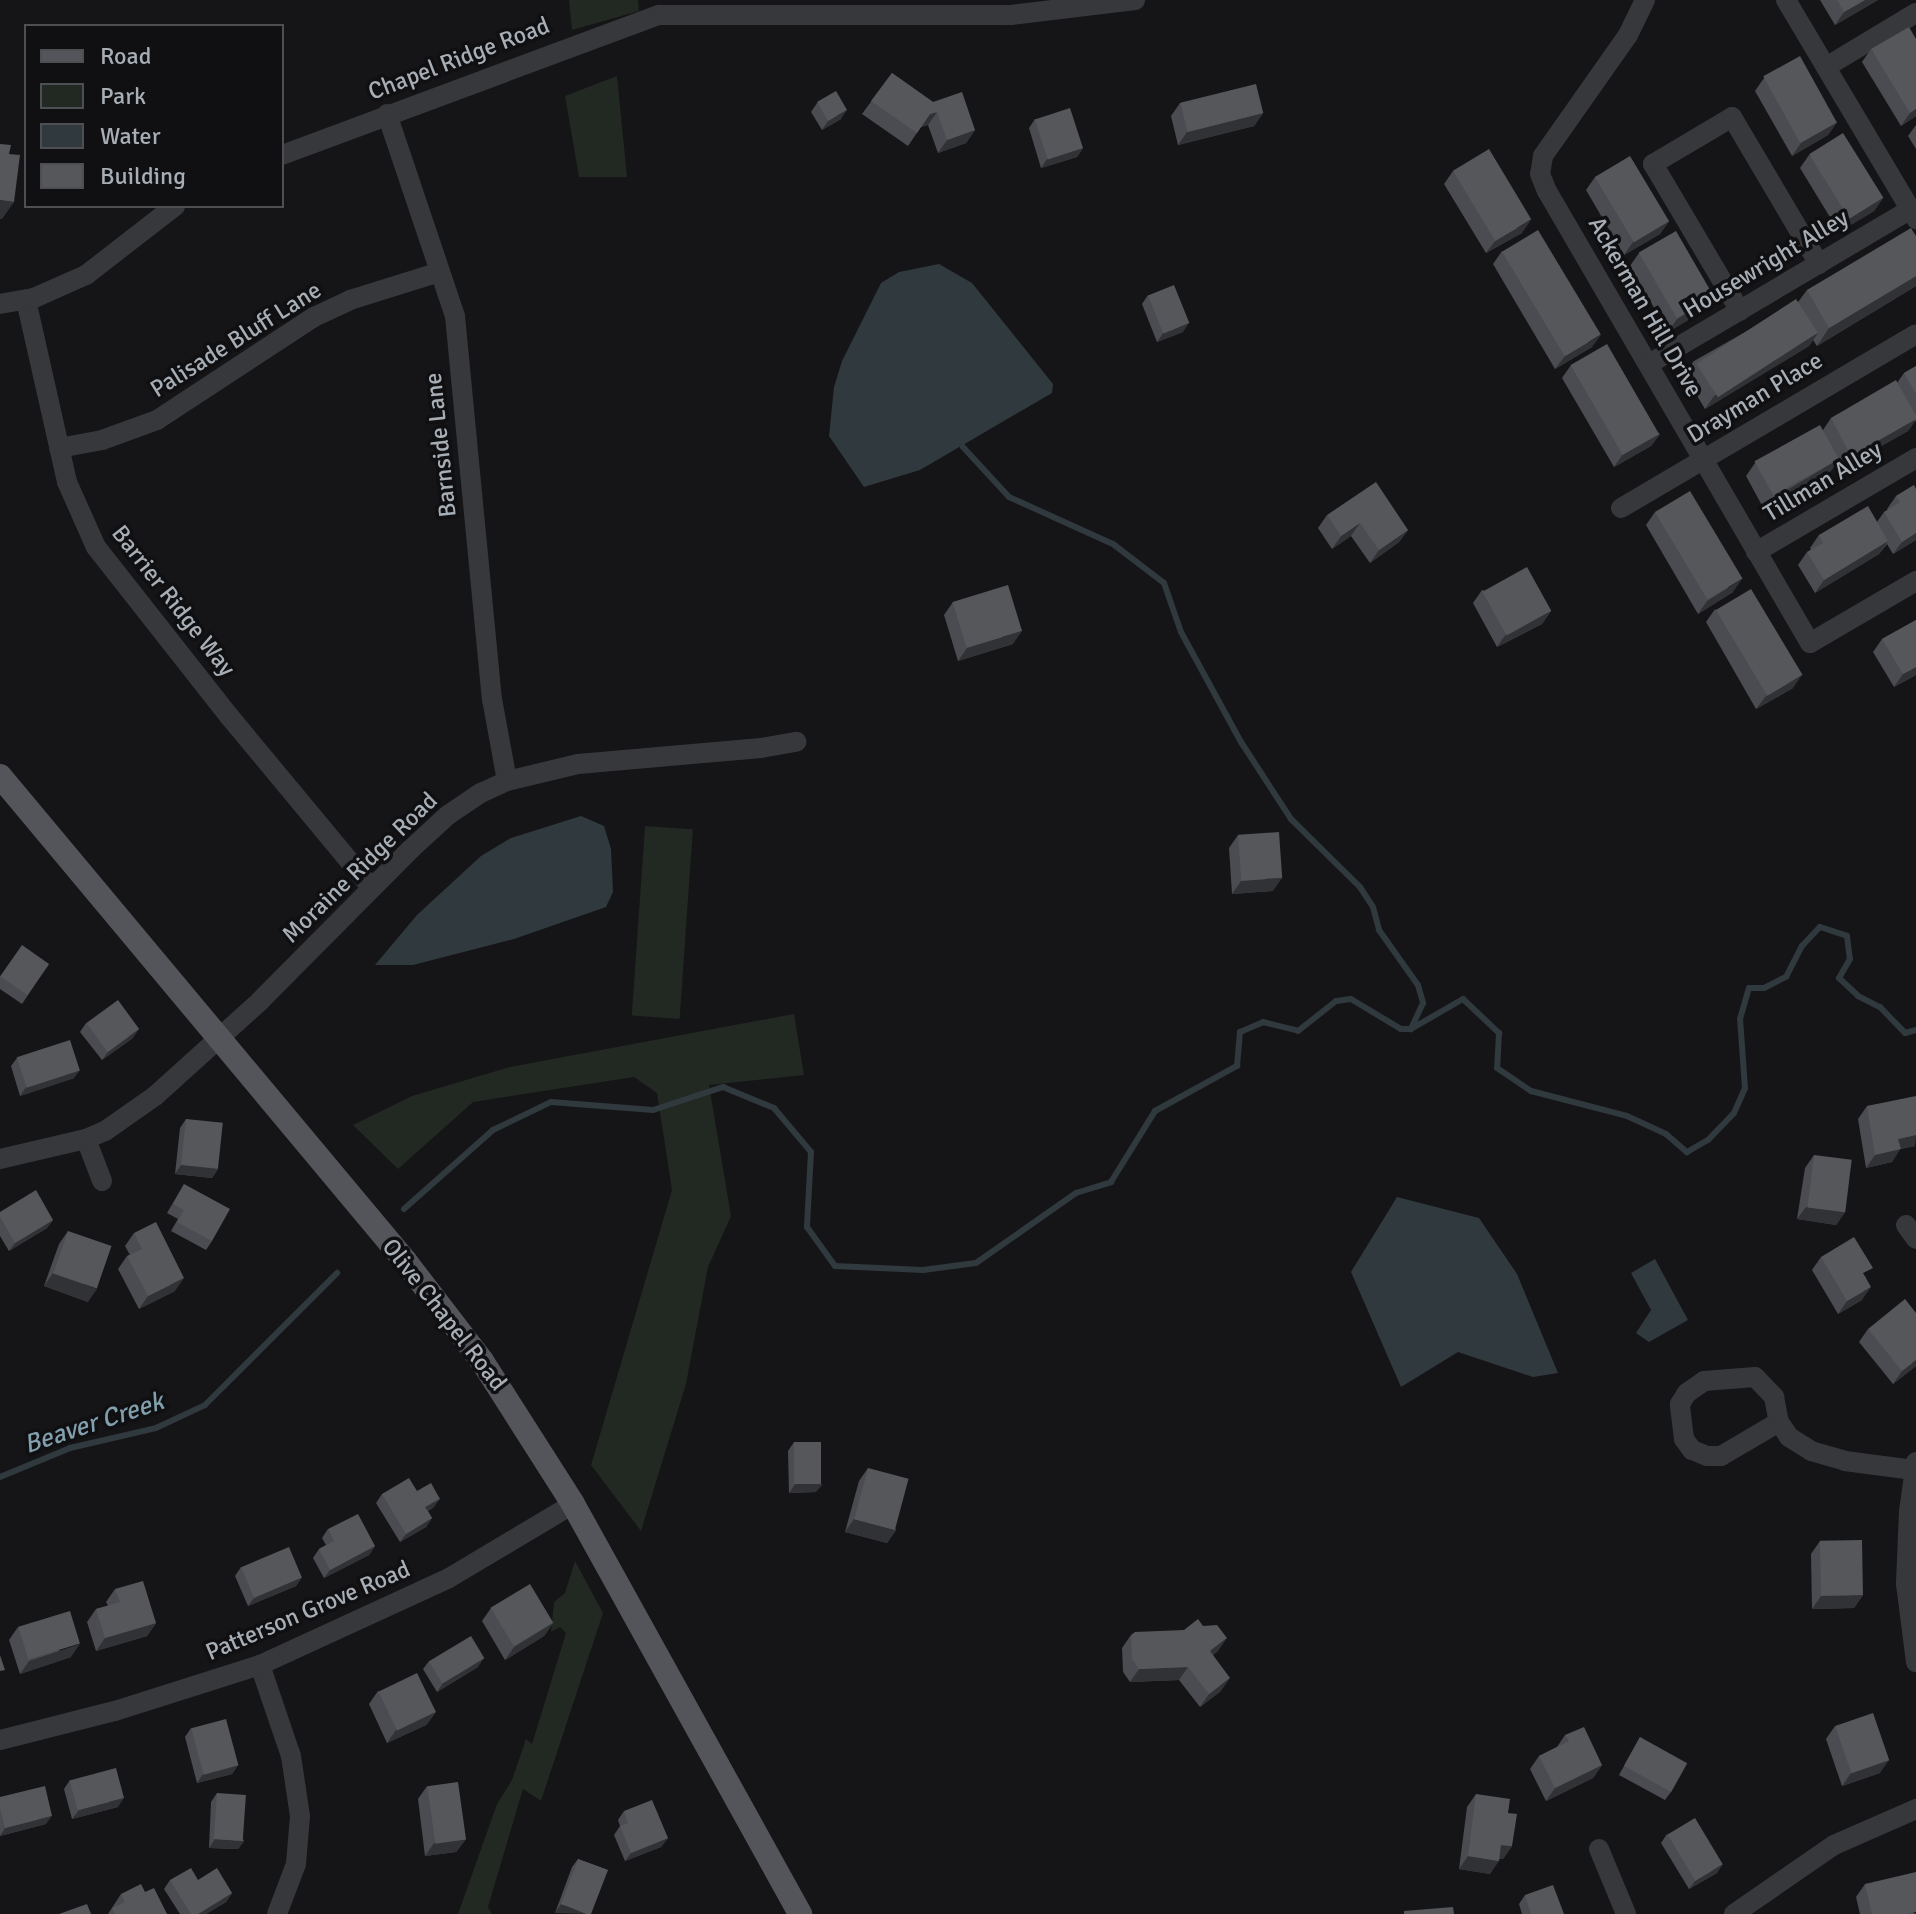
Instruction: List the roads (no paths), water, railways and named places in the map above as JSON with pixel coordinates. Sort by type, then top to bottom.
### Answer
[{"type":"main road","name":"Olive Chapel Road","points":[[0,776],[456,1325],[514,1408],[573,1504],[800,1914]]},
{"type":"street","name":"Chapel Ridge Road","points":[[284,154],[658,8],[1011,15],[1135,0]]},
{"type":"street","name":"Ackerman Hill Drive","points":[[1645,0],[1628,35],[1543,156],[1540,174],[1554,205],[1810,643],[1916,581]]},
{"type":"street","points":[[1786,0],[1913,214]]},
{"type":"street","points":[[1826,67],[1916,13]]},
{"type":"street","name":"Barnside Lane","points":[[387,114],[455,316],[492,699],[507,781]]},
{"type":"street","points":[[1740,311],[1653,164],[1666,156],[1732,117],[1819,264]]},
{"type":"street","points":[[0,304],[59,290],[86,275],[172,208]]},
{"type":"street","name":"Housewright Alley","points":[[1649,364],[1819,264],[1913,214]]},
{"type":"street","name":"Palisade Bluff Lane","points":[[59,448],[102,440],[157,420],[314,317],[350,300],[440,272]]},
{"type":"street","name":"Barrier Ridge Way","points":[[26,300],[59,448],[78,513],[118,578],[371,887]]},
{"type":"street","name":"Drayman Place","points":[[1621,508],[1916,334]]},
{"type":"street","name":"Tillman Alley","points":[[1756,552],[1916,458]]},
{"type":"street","name":"Moraine Ridge Road","points":[[0,1159],[86,1139],[105,1131],[155,1096],[219,1040],[371,887],[448,815],[507,781],[578,764],[761,748],[796,742]]},
{"type":"street","points":[[86,1139],[102,1181]]},
{"type":"street","points":[[1779,1422],[1721,1456],[1707,1456],[1692,1450],[1684,1439],[1680,1404],[1687,1393],[1704,1381],[1755,1377],[1774,1397],[1779,1422],[1789,1437],[1811,1451],[1845,1461],[1914,1466],[1906,1584],[1916,1662]]},
{"type":"street","name":"Patterson Grove Road","points":[[0,1740],[115,1711],[260,1665],[449,1578],[573,1504]]},
{"type":"street","points":[[260,1665],[291,1756],[300,1816],[296,1864],[277,1914]]},
{"type":"street","points":[[1734,1914],[1834,1845],[1916,1809]]},
{"type":"street","points":[[1599,1849],[1626,1914]]},
{"type":"water","points":[[939,264],[972,283],[1053,384],[1052,393],[920,470],[864,487],[829,436],[834,387],[842,361],[881,283],[899,272]]},
{"type":"water","points":[[581,816],[604,826],[611,849],[613,892],[606,907],[514,939],[413,965],[375,965],[417,915],[481,856],[511,838]]},
{"type":"water","points":[[1397,1197],[1479,1218],[1517,1274],[1558,1373],[1533,1377],[1458,1352],[1401,1387],[1351,1272]]},
{"type":"water","points":[[1655,1259],[1688,1320],[1649,1342],[1636,1333],[1651,1310],[1631,1273]]},
{"type":"waterway","points":[[963,447],[1009,497],[1113,544],[1164,583],[1181,632],[1241,742],[1291,819],[1360,887],[1373,907],[1379,930],[1418,985],[1423,1003],[1411,1029]]},
{"type":"waterway","name":"Beaver Creek","points":[[404,1209],[493,1130],[551,1102],[653,1110],[723,1087],[774,1108],[811,1152],[807,1227],[835,1266],[923,1270],[976,1263],[1076,1193],[1111,1182],[1155,1111],[1237,1066],[1240,1032],[1263,1022],[1298,1031],[1336,1001],[1351,999],[1401,1029],[1411,1029],[1463,999],[1499,1033],[1497,1068],[1531,1091],[1627,1116],[1666,1134],[1687,1152],[1708,1140],[1734,1113],[1745,1088],[1740,1019],[1749,988],[1764,988],[1786,977],[1802,946],[1820,927],[1847,936],[1850,959],[1839,978],[1858,996],[1880,1007],[1905,1033],[1916,1030]]},
{"type":"waterway","name":"Beaver Creek","points":[[0,1477],[70,1448],[156,1428],[205,1405],[337,1273]]}]
